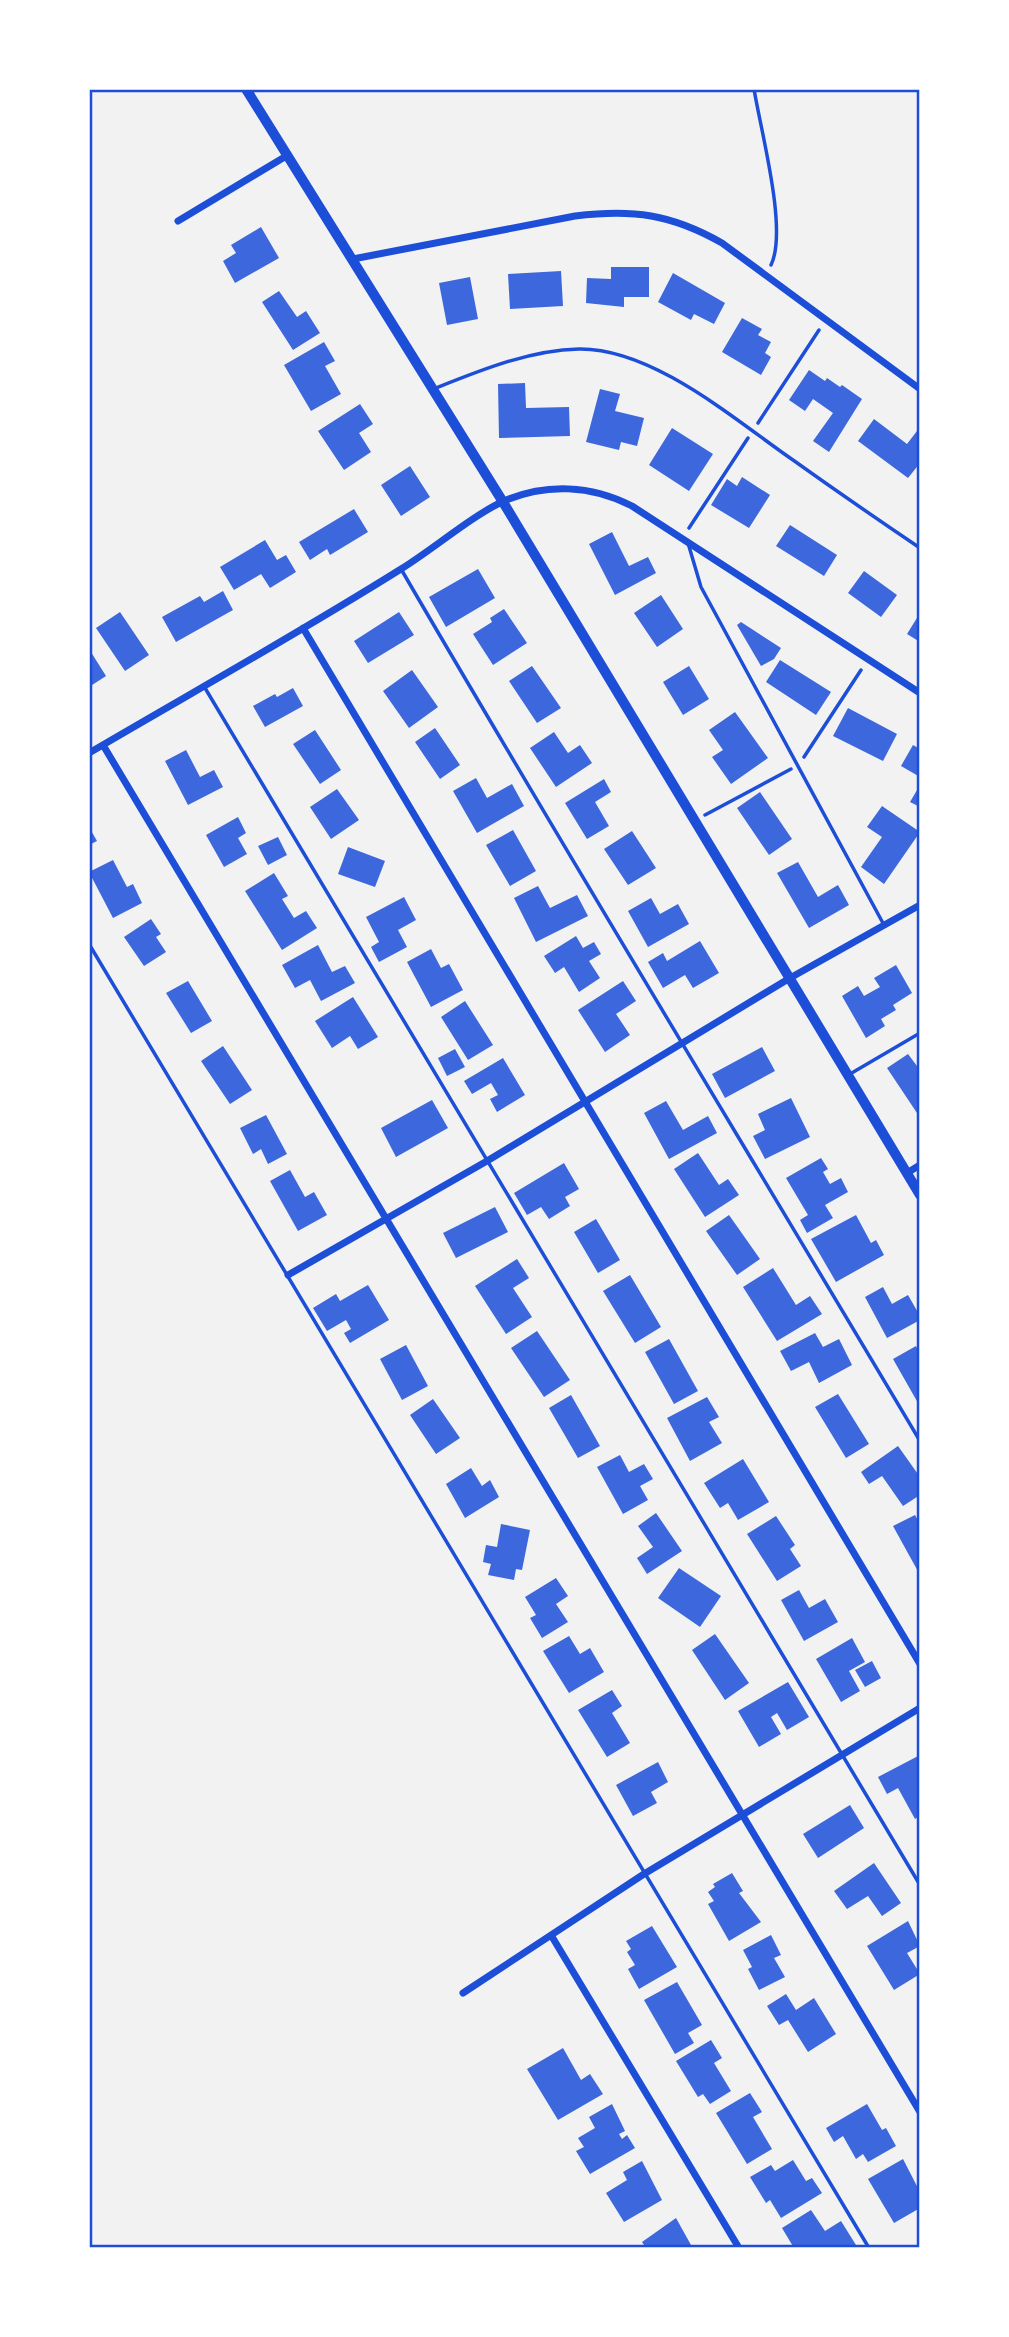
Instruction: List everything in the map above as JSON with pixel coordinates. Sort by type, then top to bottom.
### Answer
[{"type":"street","points":[[246,89],[503,502],[920,1195]]},
{"type":"street","points":[[178,221],[288,155]]},
{"type":"street","points":[[353,259],[575,216],[633,212],[664,216],[693,226],[920,388]]},
{"type":"street","points":[[89,753],[401,569],[503,502],[553,488],[580,488],[609,494],[920,693]]},
{"type":"street","points":[[303,628],[920,1664]]},
{"type":"street","points":[[103,745],[920,2112]]},
{"type":"street","points":[[288,1275],[487,1161],[790,978],[920,905]]},
{"type":"street","points":[[906,1173],[920,1165]]},
{"type":"street","points":[[463,1993],[644,1874],[920,1708]]},
{"type":"street","points":[[551,1935],[739,2248]]},
{"type":"lane","points":[[434,389],[486,368],[542,354],[579,349],[630,359],[710,402],[920,548]]},
{"type":"lane","points":[[688,543],[701,587],[885,927]]},
{"type":"lane","points":[[401,569],[599,908],[684,1043],[920,1441]]},
{"type":"lane","points":[[204,686],[920,1885]]},
{"type":"lane","points":[[89,944],[869,2248]]},
{"type":"lane","points":[[848,1075],[920,1033]]},
{"type":"path","points":[[754,89],[779,227],[777,253],[766,276]]},
{"type":"building","points":[[261,227],[279,258],[235,283],[223,261],[236,253],[231,245]]},
{"type":"building","points":[[611,267],[649,267],[649,297],[624,297],[624,307],[586,303],[587,278],[611,279]]},
{"type":"building","points":[[561,271],[563,306],[510,309],[508,274]]},
{"type":"building","points":[[673,273],[725,303],[714,324],[694,314],[691,320],[658,302]]},
{"type":"building","points":[[470,277],[478,319],[447,325],[439,283]]},
{"type":"building","points":[[279,291],[297,317],[306,311],[320,333],[293,350],[262,302]]},
{"type":"building","points":[[742,318],[762,329],[758,335],[771,342],[765,353],[771,357],[761,375],[722,352]]},
{"type":"building","points":[[324,342],[335,361],[325,366],[341,394],[311,411],[284,365]]},
{"type":"building","points":[[809,370],[825,381],[827,378],[840,387],[842,385],[862,399],[829,452],[813,441],[833,413],[813,399],[805,411],[789,400]]},
{"type":"building","points":[[525,383],[526,408],[569,407],[570,436],[499,438],[498,384]]},
{"type":"building","points":[[600,389],[620,394],[615,411],[644,418],[637,446],[621,442],[619,450],[586,442]]},
{"type":"building","points":[[360,404],[373,424],[359,433],[371,452],[344,470],[318,431]]},
{"type":"building","points":[[874,419],[907,444],[920,427],[920,463],[908,478],[858,441]]},
{"type":"building","points":[[672,428],[713,454],[689,491],[649,465]]},
{"type":"building","points":[[410,466],[430,497],[401,516],[381,485]]},
{"type":"building","points":[[742,477],[770,495],[749,528],[711,505],[727,479],[737,486]]},
{"type":"building","points":[[354,509],[368,532],[330,555],[327,549],[310,560],[299,542]]},
{"type":"building","points":[[790,525],[837,555],[824,576],[776,546]]},
{"type":"building","points":[[612,532],[629,566],[648,557],[656,573],[615,595],[589,544]]},
{"type":"building","points":[[265,540],[277,560],[286,555],[296,572],[270,588],[261,574],[234,590],[220,567]]},
{"type":"building","points":[[478,569],[495,598],[446,627],[429,597]]},
{"type":"building","points":[[864,571],[897,595],[881,617],[848,593]]},
{"type":"building","points":[[223,591],[233,610],[176,642],[162,617],[200,596],[204,602]]},
{"type":"building","points":[[661,595],[683,629],[657,647],[634,613]]},
{"type":"building","points":[[504,609],[527,643],[493,665],[473,634],[492,622],[490,618]]},
{"type":"building","points":[[120,612],[149,655],[125,671],[96,628]]},
{"type":"building","points":[[399,612],[414,635],[368,663],[354,641]]},
{"type":"building","points":[[920,613],[920,642],[907,634]]},
{"type":"building","points":[[741,622],[781,648],[774,659],[761,666],[737,625]]},
{"type":"building","points":[[89,649],[106,676],[89,687]]},
{"type":"building","points":[[780,660],[831,692],[816,715],[766,682]]},
{"type":"building","points":[[532,666],[561,708],[537,723],[509,681]]},
{"type":"building","points":[[689,666],[709,699],[683,715],[663,682]]},
{"type":"building","points":[[412,670],[438,707],[409,728],[383,691]]},
{"type":"building","points":[[293,688],[303,706],[265,727],[253,706]]},
{"type":"building","points":[[848,708],[897,734],[883,761],[833,736]]},
{"type":"building","points":[[735,712],[768,758],[731,784],[712,757],[723,750],[709,730]]},
{"type":"building","points":[[435,728],[460,765],[440,779],[415,742]]},
{"type":"building","points":[[315,730],[341,770],[320,784],[293,744]]},
{"type":"building","points":[[554,732],[568,753],[580,745],[592,763],[556,787],[530,748]]},
{"type":"building","points":[[913,745],[920,749],[920,777],[901,766]]},
{"type":"building","points":[[186,750],[200,777],[214,770],[223,787],[188,805],[165,761]]},
{"type":"building","points":[[476,778],[487,798],[512,784],[524,806],[477,833],[453,791]]},
{"type":"building","points":[[604,779],[611,792],[595,802],[609,826],[587,839],[565,803]]},
{"type":"building","points":[[920,785],[920,807],[910,802]]},
{"type":"building","points":[[337,789],[359,820],[331,839],[310,807]]},
{"type":"building","points":[[760,792],[792,839],[769,855],[737,808]]},
{"type":"building","points":[[882,806],[920,832],[884,884],[861,867],[882,837],[867,827]]},
{"type":"building","points":[[238,817],[246,833],[238,838],[247,854],[224,867],[206,835]]},
{"type":"building","points":[[89,827],[97,841],[89,845]]},
{"type":"building","points":[[513,830],[536,871],[510,886],[486,845]]},
{"type":"building","points":[[632,831],[656,868],[628,885],[604,849]]},
{"type":"building","points":[[278,837],[287,855],[268,865],[258,846]]},
{"type":"building","points":[[348,847],[385,861],[375,887],[338,874]]},
{"type":"building","points":[[113,860],[127,887],[133,884],[142,903],[113,918],[89,872]]},
{"type":"building","points":[[798,862],[818,897],[838,885],[849,905],[809,928],[777,873]]},
{"type":"building","points":[[274,873],[288,896],[282,899],[294,918],[306,911],[317,928],[282,950],[245,891]]},
{"type":"building","points":[[538,886],[550,908],[577,895],[588,916],[536,942],[514,898]]},
{"type":"building","points":[[404,897],[416,920],[398,930],[407,947],[379,962],[371,947],[379,942],[366,917]]},
{"type":"building","points":[[651,898],[660,914],[678,904],[689,924],[648,947],[628,911]]},
{"type":"building","points":[[151,919],[161,934],[156,937],[166,952],[144,966],[124,937]]},
{"type":"building","points":[[576,936],[583,948],[594,942],[601,954],[589,961],[600,978],[579,992],[564,967],[555,973],[544,956]]},
{"type":"building","points":[[700,941],[719,973],[693,988],[685,975],[663,988],[648,962],[663,953],[667,961]]},
{"type":"building","points":[[318,945],[332,972],[345,966],[355,983],[321,1001],[310,980],[295,988],[282,965]]},
{"type":"building","points":[[431,949],[441,968],[449,964],[463,990],[431,1007],[407,962]]},
{"type":"building","points":[[896,965],[912,993],[893,1005],[896,1010],[881,1019],[885,1026],[866,1038],[842,996],[858,986],[864,996],[880,987],[874,978]]},
{"type":"building","points":[[188,981],[212,1021],[191,1033],[166,993]]},
{"type":"building","points":[[623,981],[636,1001],[616,1014],[630,1035],[605,1052],[578,1010]]},
{"type":"building","points":[[353,997],[378,1037],[358,1049],[350,1036],[332,1048],[315,1021]]},
{"type":"building","points":[[465,1001],[493,1045],[468,1060],[441,1017]]},
{"type":"building","points":[[223,1046],[252,1090],[230,1104],[201,1061]]},
{"type":"building","points":[[762,1047],[775,1071],[725,1098],[712,1074]]},
{"type":"building","points":[[455,1049],[465,1067],[447,1076],[438,1058]]},
{"type":"building","points":[[908,1054],[920,1070],[920,1111],[917,1113],[887,1068]]},
{"type":"building","points":[[503,1058],[525,1095],[497,1112],[490,1099],[498,1095],[491,1083],[472,1094],[464,1081]]},
{"type":"building","points":[[791,1098],[810,1137],[765,1159],[753,1136],[765,1130],[758,1114]]},
{"type":"building","points":[[432,1100],[448,1128],[396,1157],[381,1128]]},
{"type":"building","points":[[666,1101],[683,1130],[708,1116],[717,1133],[669,1159],[644,1113]]},
{"type":"building","points":[[266,1115],[287,1154],[268,1164],[261,1149],[253,1154],[240,1128]]},
{"type":"building","points":[[698,1153],[719,1185],[728,1179],[739,1195],[705,1217],[674,1169]]},
{"type":"building","points":[[821,1158],[828,1169],[823,1172],[830,1184],[841,1178],[848,1192],[825,1205],[833,1218],[807,1233],[800,1220],[808,1215],[786,1178]]},
{"type":"building","points":[[564,1163],[579,1189],[565,1197],[570,1206],[549,1219],[541,1207],[527,1215],[514,1193]]},
{"type":"building","points":[[290,1170],[305,1197],[314,1192],[327,1215],[298,1231],[270,1181]]},
{"type":"building","points":[[495,1207],[508,1232],[456,1258],[443,1233]]},
{"type":"building","points":[[729,1215],[760,1259],[737,1275],[706,1231]]},
{"type":"building","points":[[856,1215],[871,1243],[876,1240],[884,1255],[836,1282],[811,1239]]},
{"type":"building","points":[[596,1219],[620,1260],[598,1273],[574,1232]]},
{"type":"building","points":[[517,1259],[529,1278],[513,1288],[532,1317],[506,1334],[475,1286]]},
{"type":"building","points":[[773,1268],[796,1305],[810,1296],[822,1314],[777,1341],[743,1287]]},
{"type":"building","points":[[630,1275],[661,1327],[635,1343],[603,1291]]},
{"type":"building","points":[[368,1285],[389,1320],[350,1343],[344,1333],[351,1329],[346,1320],[327,1331],[313,1308],[336,1294],[340,1301]]},
{"type":"building","points":[[883,1287],[892,1304],[908,1295],[920,1316],[920,1320],[887,1338],[865,1297]]},
{"type":"building","points":[[537,1331],[570,1380],[544,1397],[511,1348]]},
{"type":"building","points":[[815,1333],[823,1347],[839,1339],[852,1365],[819,1383],[809,1362],[791,1371],[780,1351]]},
{"type":"building","points":[[669,1339],[698,1391],[674,1404],[645,1352]]},
{"type":"building","points":[[406,1345],[428,1386],[402,1400],[380,1359]]},
{"type":"building","points":[[916,1346],[920,1354],[918,1403],[893,1359]]},
{"type":"building","points":[[838,1394],[869,1444],[846,1458],[815,1407]]},
{"type":"building","points":[[571,1395],[600,1446],[578,1458],[549,1408]]},
{"type":"building","points":[[707,1397],[719,1417],[709,1422],[722,1443],[690,1461],[667,1418]]},
{"type":"building","points":[[433,1399],[460,1438],[436,1454],[410,1415]]},
{"type":"building","points":[[898,1446],[920,1477],[920,1495],[903,1506],[882,1476],[869,1484],[861,1472]]},
{"type":"building","points":[[620,1455],[629,1472],[644,1464],[653,1479],[640,1486],[648,1500],[623,1514],[597,1467]]},
{"type":"building","points":[[743,1459],[769,1502],[738,1520],[728,1503],[720,1508],[704,1483]]},
{"type":"building","points":[[471,1468],[482,1486],[490,1480],[499,1497],[465,1518],[446,1484]]},
{"type":"building","points":[[656,1513],[682,1551],[647,1574],[637,1558],[653,1547],[638,1526]]},
{"type":"building","points":[[915,1515],[920,1524],[920,1575],[893,1526]]},
{"type":"building","points":[[776,1516],[795,1545],[790,1549],[801,1566],[777,1581],[747,1534]]},
{"type":"building","points":[[501,1524],[530,1530],[522,1570],[516,1569],[514,1580],[488,1575],[491,1564],[483,1562],[486,1545],[497,1547]]},
{"type":"building","points":[[679,1568],[721,1596],[700,1627],[658,1598]]},
{"type":"building","points":[[556,1578],[568,1596],[556,1604],[568,1622],[542,1638],[530,1618],[536,1615],[525,1597]]},
{"type":"building","points":[[799,1590],[809,1608],[825,1599],[838,1622],[804,1641],[781,1600]]},
{"type":"building","points":[[715,1634],[749,1683],[725,1700],[692,1650]]},
{"type":"building","points":[[569,1636],[580,1654],[590,1648],[604,1672],[569,1693],[543,1651]]},
{"type":"building","points":[[852,1638],[865,1662],[849,1671],[860,1691],[841,1702],[816,1659]]},
{"type":"building","points":[[872,1661],[881,1678],[865,1687],[855,1670]]},
{"type":"building","points":[[788,1682],[809,1717],[787,1730],[777,1713],[771,1717],[781,1734],[759,1747],[738,1711]]},
{"type":"building","points":[[612,1690],[622,1706],[612,1713],[630,1743],[607,1757],[578,1710]]},
{"type":"building","points":[[920,1755],[920,1816],[915,1819],[898,1788],[887,1794],[878,1777]]},
{"type":"building","points":[[658,1762],[668,1782],[651,1792],[657,1803],[633,1816],[616,1785]]},
{"type":"building","points":[[850,1805],[864,1828],[818,1858],[803,1834]]},
{"type":"building","points":[[874,1863],[901,1903],[882,1916],[868,1896],[847,1909],[834,1891]]},
{"type":"building","points":[[732,1873],[743,1891],[739,1893],[761,1922],[729,1941],[708,1904],[714,1901],[708,1892],[715,1887],[713,1884]]},
{"type":"building","points":[[908,1921],[920,1946],[907,1953],[920,1974],[894,1990],[867,1946]]},
{"type":"building","points":[[652,1926],[677,1967],[639,1989],[628,1969],[635,1965],[627,1952],[631,1949],[626,1941]]},
{"type":"building","points":[[771,1935],[781,1955],[774,1958],[785,1977],[759,1990],[748,1969],[752,1967],[743,1950]]},
{"type":"building","points":[[677,1982],[702,2025],[688,2033],[694,2043],[675,2054],[644,2000]]},
{"type":"building","points":[[786,1994],[796,2010],[814,1998],[836,2034],[808,2052],[788,2020],[779,2025],[767,2006]]},
{"type":"building","points":[[711,2040],[722,2058],[714,2063],[731,2091],[710,2104],[703,2094],[698,2097],[676,2061]]},
{"type":"building","points":[[563,2048],[581,2080],[590,2074],[603,2094],[558,2120],[527,2069]]},
{"type":"building","points":[[750,2093],[762,2112],[753,2117],[772,2149],[747,2164],[716,2113]]},
{"type":"building","points":[[612,2104],[625,2131],[619,2134],[622,2139],[627,2135],[635,2148],[590,2174],[576,2151],[584,2147],[578,2138],[595,2128],[589,2117]]},
{"type":"building","points":[[867,2104],[882,2130],[886,2128],[896,2146],[868,2162],[863,2154],[856,2159],[843,2136],[834,2142],[826,2128]]},
{"type":"building","points":[[903,2159],[920,2192],[920,2208],[894,2223],[868,2179]]},
{"type":"building","points":[[793,2160],[806,2181],[812,2178],[822,2193],[781,2218],[770,2200],[766,2203],[750,2177],[771,2165],[775,2171]]},
{"type":"building","points":[[642,2161],[662,2200],[624,2222],[606,2193],[627,2180],[623,2172]]},
{"type":"building","points":[[811,2210],[825,2231],[841,2221],[856,2245],[794,2248],[782,2228]]},
{"type":"building","points":[[676,2218],[691,2245],[646,2248],[642,2242]]}]
